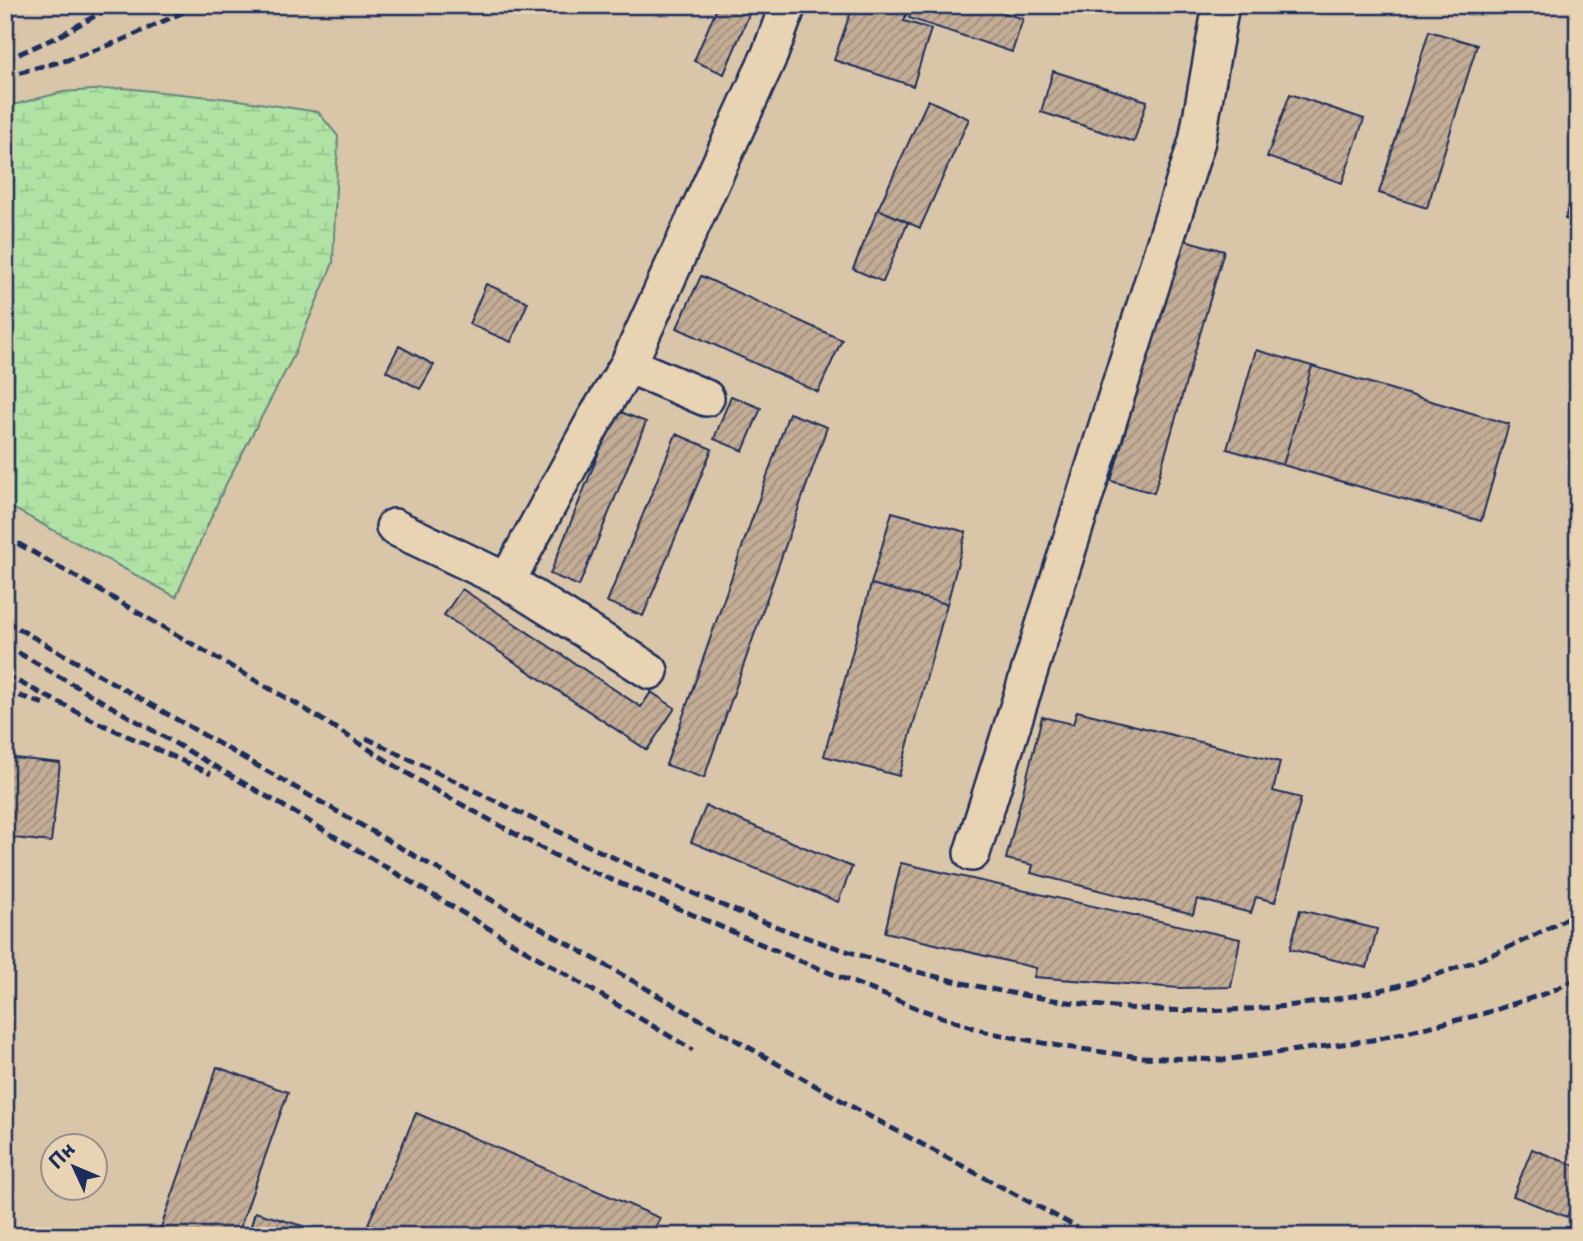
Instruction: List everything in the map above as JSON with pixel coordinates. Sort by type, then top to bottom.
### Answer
[{"type":"lane","points":[[507,581],[594,421],[628,365],[770,54],[788,5]]},
{"type":"lane","points":[[972,853],[1197,141],[1221,5]]},
{"type":"lane","points":[[628,365],[706,398]]},
{"type":"lane","points":[[394,527],[507,581],[650,671]]},
{"type":"shaded area","points":[[5,5],[1578,5],[1578,1236],[5,1236],[5,504],[176,597],[225,486],[293,357],[333,263],[338,136],[318,112],[239,100],[123,88],[63,92],[5,107]]},
{"type":"green space","points":[[123,88],[239,100],[318,112],[338,136],[333,263],[293,357],[225,486],[176,597],[5,504],[5,107],[63,92]]},
{"type":"building","points":[[718,5],[753,5],[724,74],[694,61]]},
{"type":"building","points":[[853,5],[909,5],[904,21],[931,29],[913,86],[834,60]]},
{"type":"building","points":[[914,5],[980,5],[1023,19],[1012,52],[909,18]]},
{"type":"building","points":[[1429,31],[1477,45],[1427,208],[1379,193]]},
{"type":"building","points":[[1053,71],[1147,101],[1134,142],[1041,112]]},
{"type":"building","points":[[1290,94],[1364,119],[1342,183],[1267,157]]},
{"type":"building","points":[[928,100],[969,119],[920,228],[878,209]]},
{"type":"building","points":[[1578,173],[1578,222],[1565,219]]},
{"type":"building","points":[[878,209],[908,222],[883,282],[853,269]]},
{"type":"building","points":[[1181,239],[1224,251],[1154,493],[1111,481]]},
{"type":"building","points":[[701,276],[842,340],[818,392],[677,328]]},
{"type":"building","points":[[486,284],[528,302],[511,342],[469,324]]},
{"type":"building","points":[[399,346],[434,365],[420,389],[386,371]]},
{"type":"building","points":[[1256,350],[1312,366],[1283,465],[1227,449]]},
{"type":"building","points":[[1312,366],[1509,424],[1481,521],[1283,465]]},
{"type":"building","points":[[731,396],[761,408],[743,451],[714,439]]},
{"type":"building","points":[[616,410],[646,422],[579,586],[550,574]]},
{"type":"building","points":[[789,413],[827,427],[704,778],[666,765]]},
{"type":"building","points":[[676,434],[712,449],[643,616],[607,602]]},
{"type":"building","points":[[892,512],[966,532],[947,604],[871,584]]},
{"type":"building","points":[[871,584],[947,604],[899,776],[824,756]]},
{"type":"building","points":[[462,589],[641,707],[651,692],[675,708],[647,750],[444,615]]},
{"type":"building","points":[[1077,711],[1280,762],[1273,791],[1301,798],[1275,902],[1256,897],[1251,913],[1197,899],[1193,914],[1031,873],[1033,865],[1006,859],[1042,717],[1073,724]]},
{"type":"building","points":[[5,757],[60,763],[51,842],[5,837]]},
{"type":"building","points":[[706,806],[852,867],[838,902],[691,842]]},
{"type":"building","points":[[901,863],[1240,939],[1231,987],[1179,988],[1034,977],[1036,968],[885,932]]},
{"type":"building","points":[[1300,910],[1377,929],[1367,968],[1290,949]]},
{"type":"building","points":[[217,1067],[288,1092],[237,1236],[158,1236]]},
{"type":"building","points":[[416,1113],[660,1218],[652,1236],[395,1236],[368,1224]]},
{"type":"building","points":[[1532,1149],[1578,1167],[1578,1190],[1567,1217],[1513,1196]]},
{"type":"building","points":[[255,1212],[337,1236],[248,1236]]},
{"type":"railway","points":[[5,60],[57,37],[115,5]]},
{"type":"railway","points":[[5,76],[71,59],[120,41],[199,5]]},
{"type":"railway","points":[[5,536],[300,706],[426,785],[554,855],[798,960],[919,1009],[986,1032],[1139,1057],[1223,1060],[1372,1040],[1479,1015],[1550,992],[1578,978]]},
{"type":"railway","points":[[5,621],[858,1110],[1093,1236]]},
{"type":"railway","points":[[5,645],[285,807],[693,1050]]},
{"type":"railway","points":[[5,675],[97,722],[211,774]]},
{"type":"railway","points":[[5,691],[47,705]]},
{"type":"railway","points":[[366,738],[632,866],[794,933],[891,965],[990,989],[1090,1005],[1190,1011],[1290,1006],[1388,988],[1484,957],[1578,912]]}]
